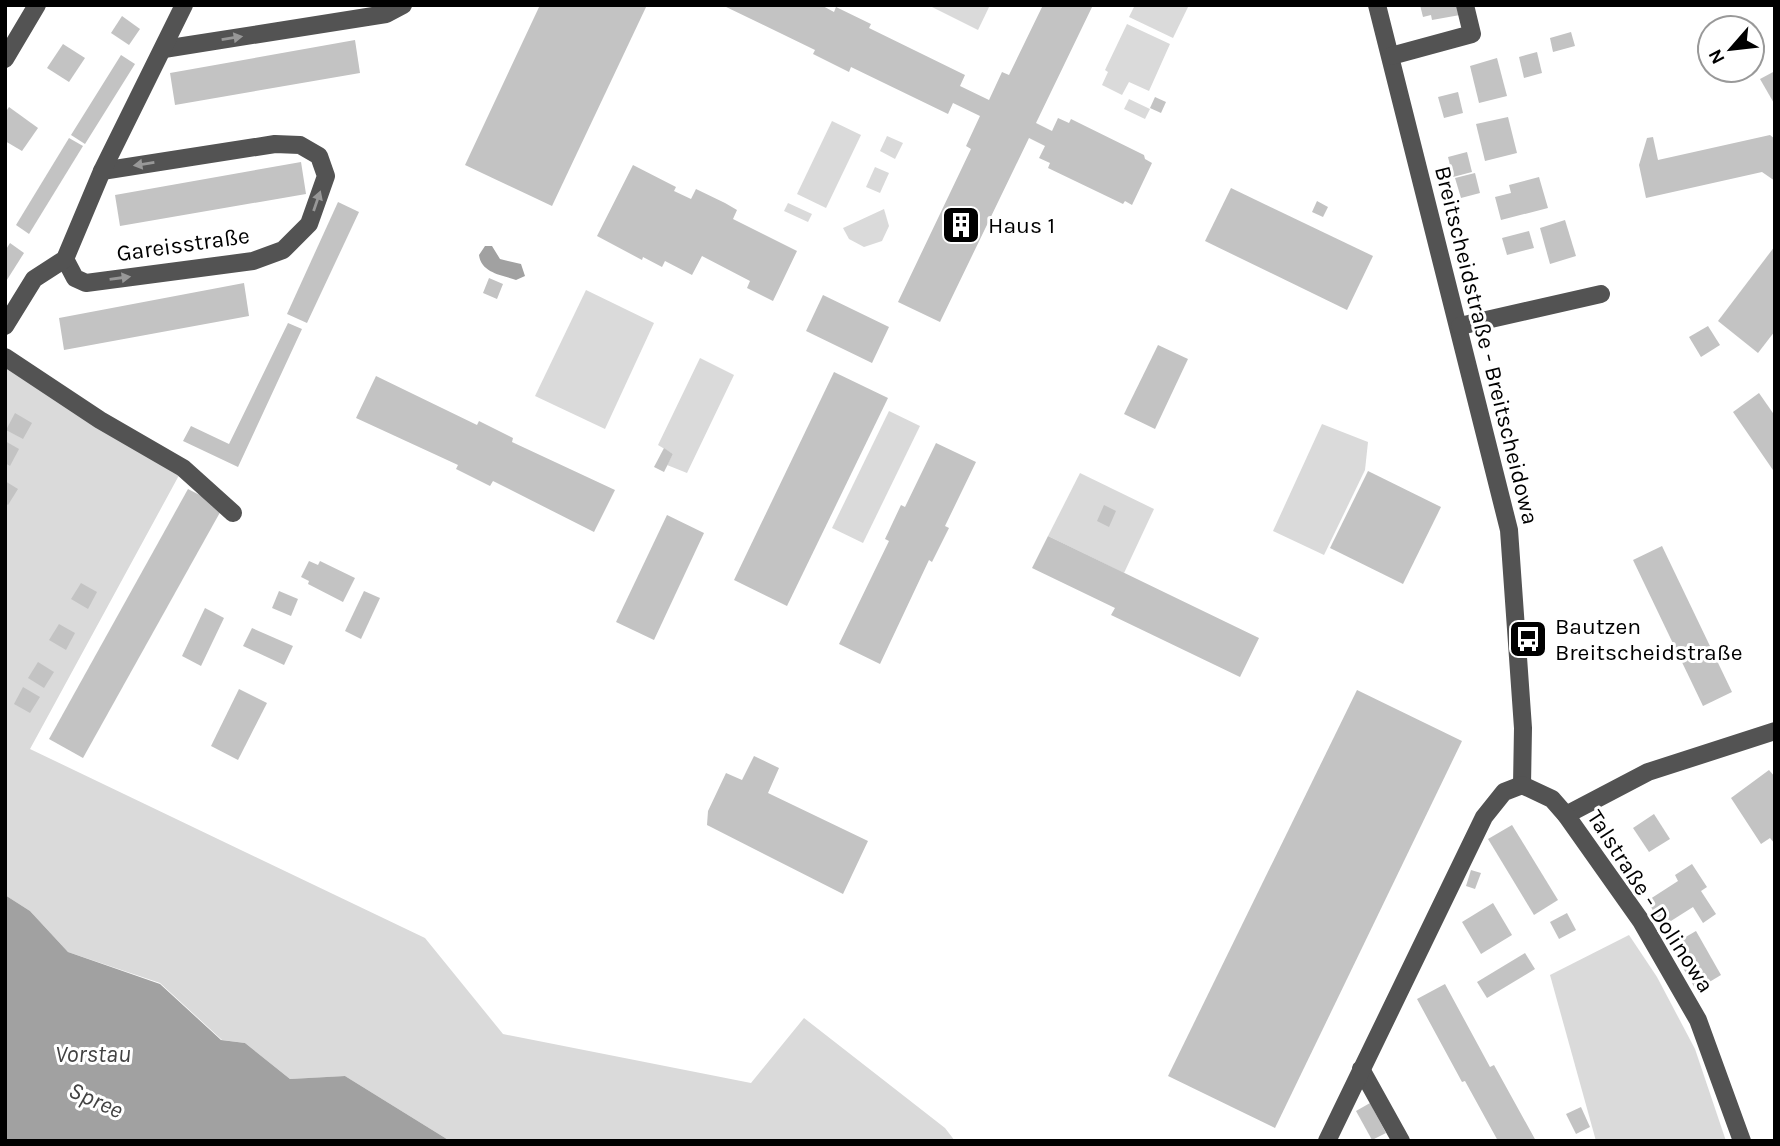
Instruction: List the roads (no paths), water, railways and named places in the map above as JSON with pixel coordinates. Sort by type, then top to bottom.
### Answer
[{"type":"street","points":[[5,59],[37,5]]},
{"type":"street","points":[[5,326],[34,279],[65,259],[102,171],[184,5]]},
{"type":"street","points":[[164,49],[386,14],[403,5]]},
{"type":"street","name":"Breitscheidstraße - Breitscheidowa","points":[[1377,5],[1460,326],[1509,530],[1523,728],[1522,785]]},
{"type":"street","points":[[1391,56],[1472,34],[1465,5]]},
{"type":"street","name":"Gareisstraße","points":[[65,259],[75,278],[86,283],[253,261],[283,250],[309,224],[326,176],[319,156],[300,145],[275,144],[102,171]]},
{"type":"street","points":[[1460,326],[1601,294]]},
{"type":"street","points":[[5,357],[100,420],[183,468],[233,513]]},
{"type":"street","points":[[1566,815],[1648,772],[1775,731]]},
{"type":"street","points":[[1327,1141],[1484,817],[1504,792],[1522,785]]},
{"type":"street","name":"Talstraße - Dolinowa","points":[[1522,785],[1552,799],[1641,921],[1698,1020],[1742,1141]]},
{"type":"street","points":[[1360,1069],[1401,1141]]},
{"type":"water","points":[[485,246],[492,246],[500,259],[521,264],[525,276],[516,280],[488,270],[479,255]]},
{"type":"water","name":"Vorstau","points":[[5,895],[30,911],[68,952],[160,984],[221,1040],[245,1043],[290,1079],[345,1076],[450,1141],[5,1141]]},
{"type":"place","name":"Haus 1","points":[[961,225]]},
{"type":"place","name":"Bautzen Breitscheidstraße","points":[[1528,639]]},
{"type":"water label","name":"Spree","points":[[96,1100]]}]
